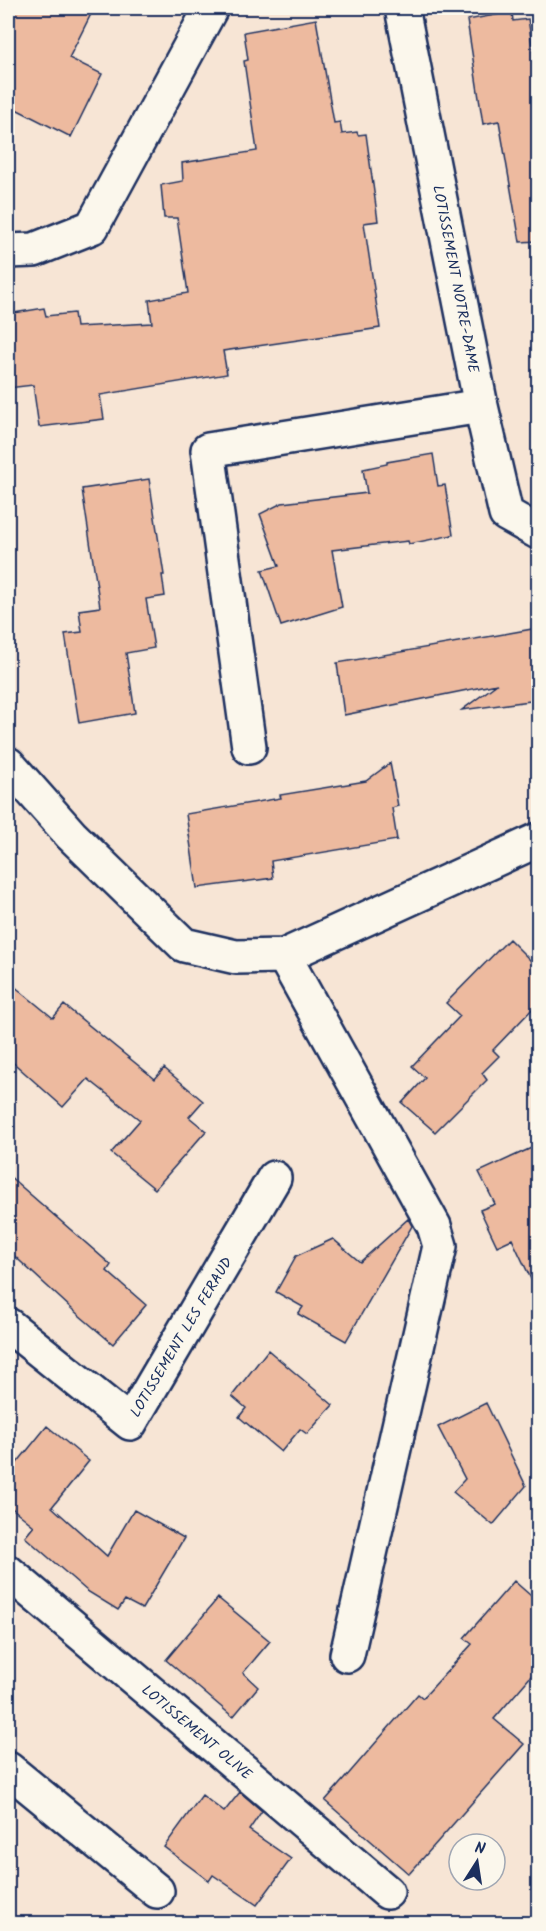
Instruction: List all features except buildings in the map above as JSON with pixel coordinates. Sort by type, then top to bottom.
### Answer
[{"type":"street","points":[[8,251],[34,250],[92,227],[211,8]]},
{"type":"street","name":"LOTISSEMENT NOTRE-DAME","points":[[402,8],[481,406],[506,514],[538,532]]},
{"type":"street","points":[[249,747],[208,450],[481,406]]},
{"type":"street","points":[[8,764],[71,835],[184,945],[236,957],[284,956],[538,840]]},
{"type":"street","points":[[284,956],[434,1226],[440,1246],[347,1655]]},
{"type":"street","name":"LOTISSEMENT LES FERAUD","points":[[8,1325],[130,1423],[274,1178]]},
{"type":"street","name":"LOTISSEMENT OLIVE","points":[[8,1572],[387,1892]]},
{"type":"street","points":[[8,1769],[157,1891]]}]
